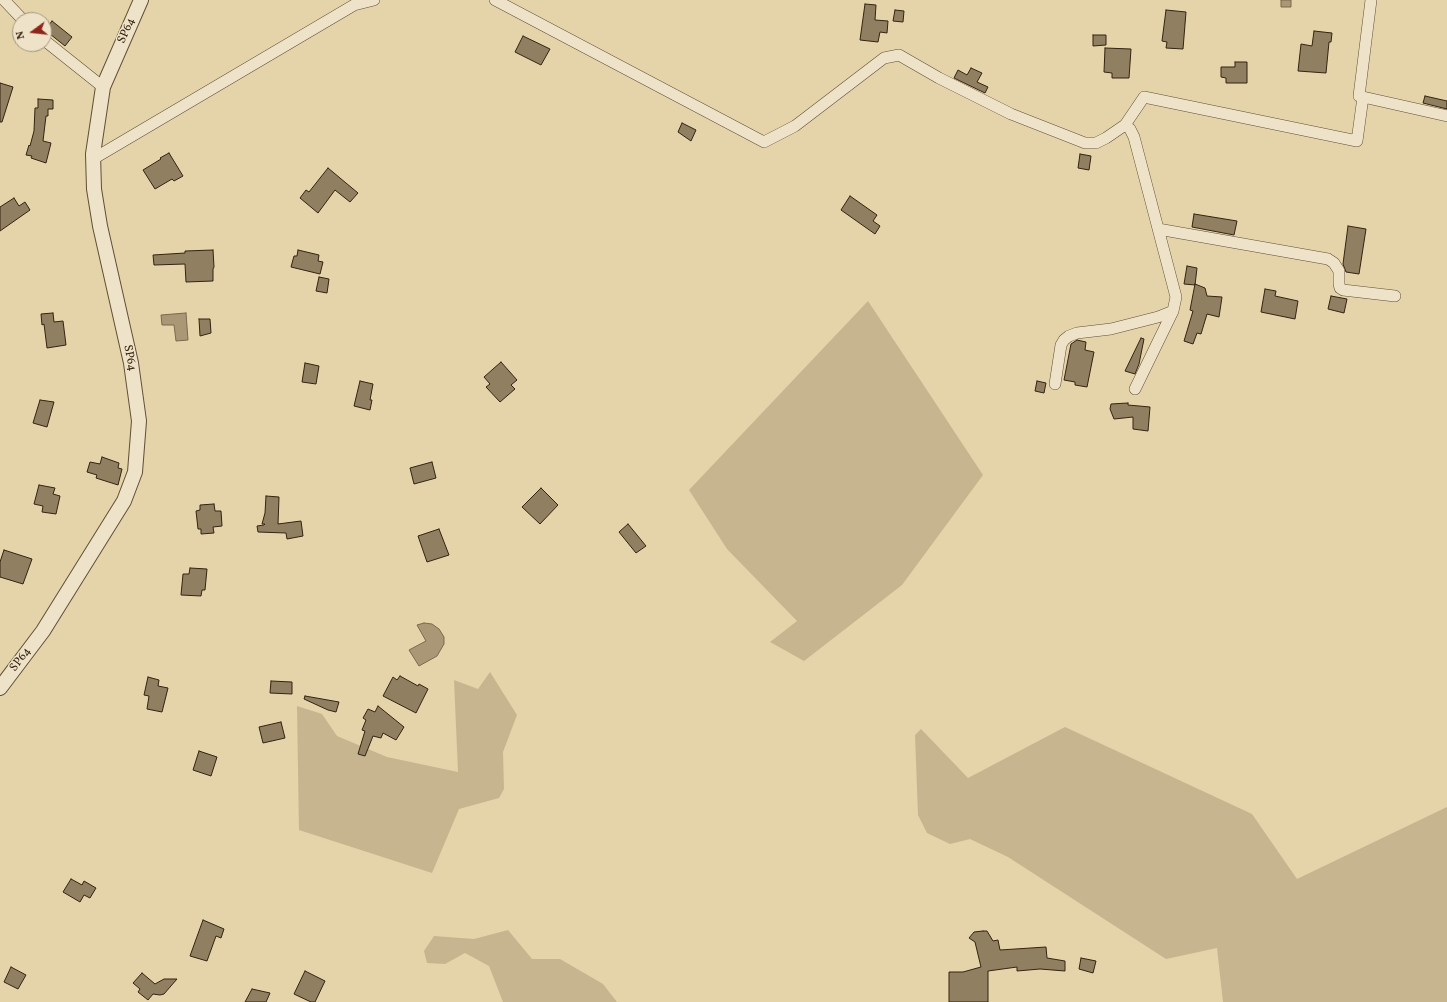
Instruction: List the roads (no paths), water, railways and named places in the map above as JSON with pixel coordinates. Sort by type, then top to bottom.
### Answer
[{"type":"street","points":[[4,0],[16,12]]},
{"type":"street","name":"SP64","points":[[0,688],[43,631],[124,501],[135,472],[139,421],[131,363],[100,226],[94,189],[93,159],[103,87],[141,0]]},
{"type":"street","points":[[93,159],[354,5],[374,0]]},
{"type":"street","points":[[495,0],[764,142],[795,126],[884,58],[899,55],[939,78],[1011,114],[1085,143],[1096,143],[1126,125],[1144,97],[1357,141],[1364,97]]},
{"type":"street","points":[[1371,0],[1359,96],[1447,116]]},
{"type":"street","points":[[52,46],[103,87]]},
{"type":"street","points":[[1126,125],[1134,137],[1175,291],[1175,303],[1172,311],[1135,389]]},
{"type":"street","points":[[1158,229],[1328,259],[1334,263],[1338,271],[1340,288],[1343,290],[1395,296]]},
{"type":"street","points":[[1055,384],[1061,345],[1069,336],[1077,333],[1111,329],[1158,317],[1172,311]]}]
